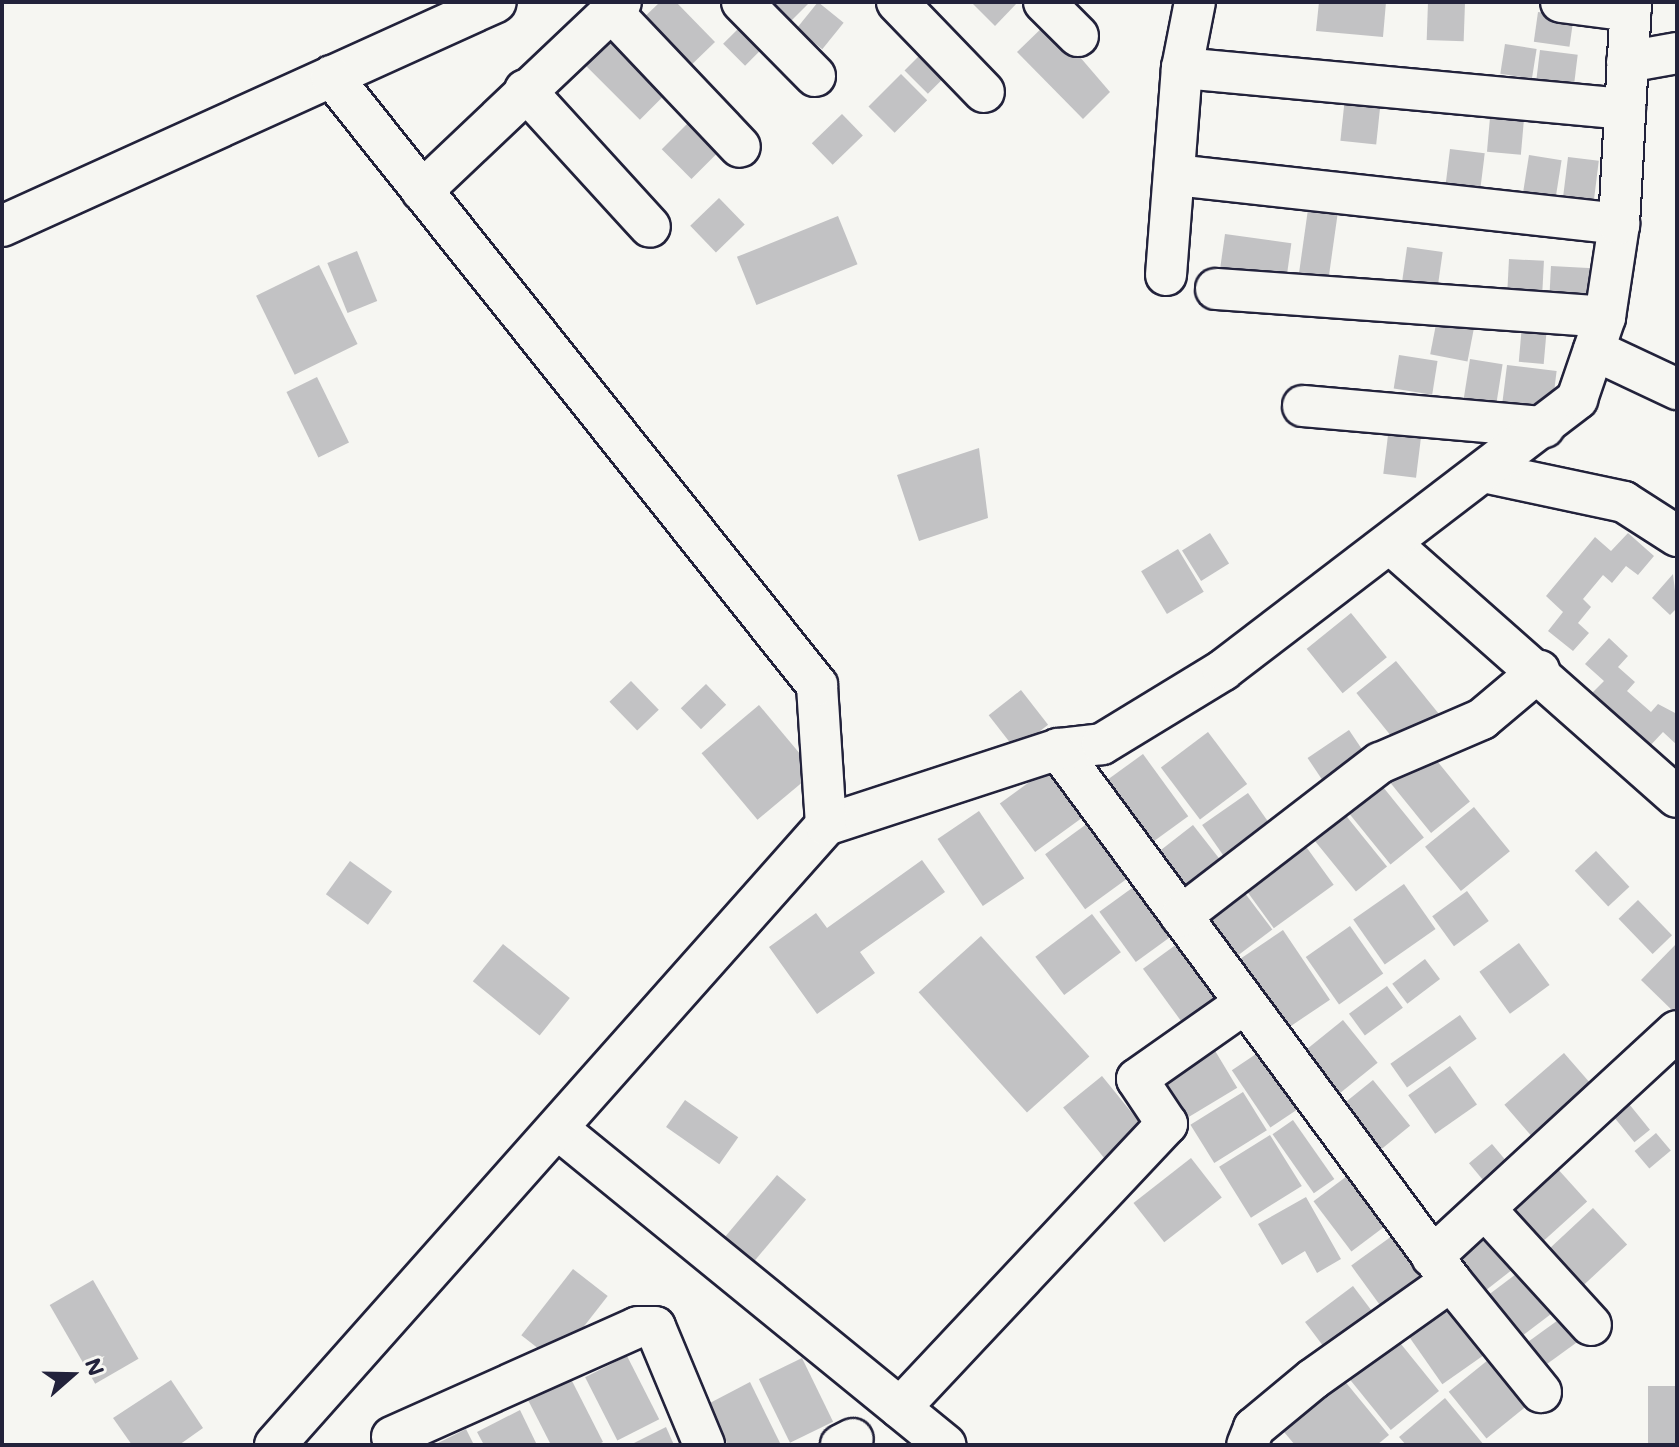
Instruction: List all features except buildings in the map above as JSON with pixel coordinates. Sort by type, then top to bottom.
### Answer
[{"type":"street","points":[[2,226],[496,2]]},
{"type":"street","points":[[742,2],[815,76]]},
{"type":"street","points":[[897,2],[984,92]]},
{"type":"street","points":[[1044,2],[1078,36]]},
{"type":"street","points":[[1166,275],[1182,68],[1195,2]]},
{"type":"street","points":[[275,1445],[826,825],[1058,749],[1102,744],[1223,670],[1488,473],[1577,399],[1599,334],[1619,224],[1630,7],[1561,2]]},
{"type":"street","points":[[422,191],[616,6],[740,147]]},
{"type":"street","points":[[1627,62],[1677,53]]},
{"type":"street","points":[[1182,68],[1625,109]]},
{"type":"street","points":[[331,76],[817,685],[826,825]]},
{"type":"street","points":[[525,90],[650,227]]},
{"type":"street","points":[[1176,175],[1619,224]]},
{"type":"street","points":[[1216,289],[1599,334],[1677,389]]},
{"type":"street","points":[[1303,406],[1544,427]]},
{"type":"street","points":[[1488,473],[1624,502],[1677,536]]},
{"type":"street","points":[[1392,545],[1539,671],[1677,797]]},
{"type":"street","points":[[1181,916],[1380,763],[1482,719],[1539,671]]},
{"type":"street","points":[[1058,749],[1442,1269],[1541,1392]]},
{"type":"street","points":[[900,1408],[1167,1124],[1137,1079],[1245,1003]]},
{"type":"street","points":[[1247,1445],[1254,1428],[1442,1269],[1485,1209],[1677,1031]]},
{"type":"street","points":[[558,1129],[945,1445]]},
{"type":"street","points":[[1485,1209],[1591,1325]]},
{"type":"street","points":[[392,1437],[638,1327],[655,1327],[704,1445]]}]
